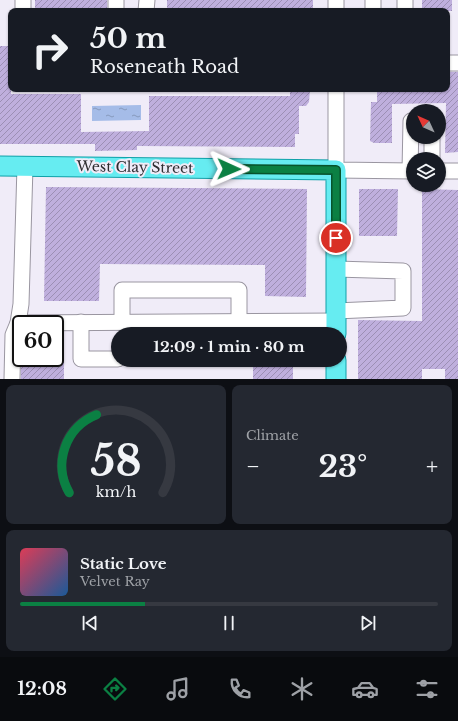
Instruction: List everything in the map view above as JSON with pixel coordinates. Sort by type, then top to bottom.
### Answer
[{"type":"main road","name":"West Clay Street","points":[[0,166],[336,170]]},
{"type":"main road","points":[[336,170],[336,322]]},
{"type":"main road","points":[[336,367],[336,379]]},
{"type":"street","points":[[336,92],[336,170]]},
{"type":"street","points":[[19,315],[21,304],[25,166]]},
{"type":"street","name":"West Clay Street","points":[[336,170],[406,171]]},
{"type":"street","points":[[446,171],[458,171]]},
{"type":"street","points":[[254,327],[336,322],[403,308],[403,272],[336,269]]},
{"type":"street","points":[[122,322],[122,290],[239,290],[238,327]]},
{"type":"street","points":[[64,322],[122,322],[219,327]]},
{"type":"street","points":[[81,322],[81,359],[111,359]]},
{"type":"street","points":[[12,367],[12,379]]},
{"type":"water","points":[[141,105],[141,120],[92,121],[92,106]]},
{"type":"building","points":[[35,0],[107,0],[107,8],[35,8]]},
{"type":"building","points":[[167,0],[313,0],[313,8],[167,8]]},
{"type":"building","points":[[422,0],[452,0],[452,11],[450,11],[450,8],[422,8]]},
{"type":"building","points":[[0,46],[8,46],[8,92],[11,92],[11,94],[81,94],[81,132],[149,131],[149,96],[290,96],[290,92],[310,92],[309,102],[306,106],[299,106],[299,134],[295,134],[295,147],[137,146],[137,150],[95,151],[95,144],[0,144]]},
{"type":"building","points":[[450,72],[458,72],[458,152],[445,152],[446,103],[392,104],[392,143],[374,143],[370,141],[371,102],[377,102],[377,92],[450,92]]},
{"type":"building","points":[[46,187],[307,189],[306,297],[265,296],[265,265],[100,264],[99,301],[44,301]]},
{"type":"building","points":[[359,189],[398,189],[397,236],[359,236]]},
{"type":"building","points":[[446,190],[458,190],[458,379],[445,379],[445,369],[422,369],[422,379],[358,379],[358,320],[422,321],[422,192],[446,192]]},
{"type":"building","points":[[21,367],[64,367],[64,379],[21,379]]},
{"type":"building","points":[[253,367],[293,367],[293,379],[253,379]]},
{"type":"route","points":[[229,169],[336,170],[336,238]]}]
